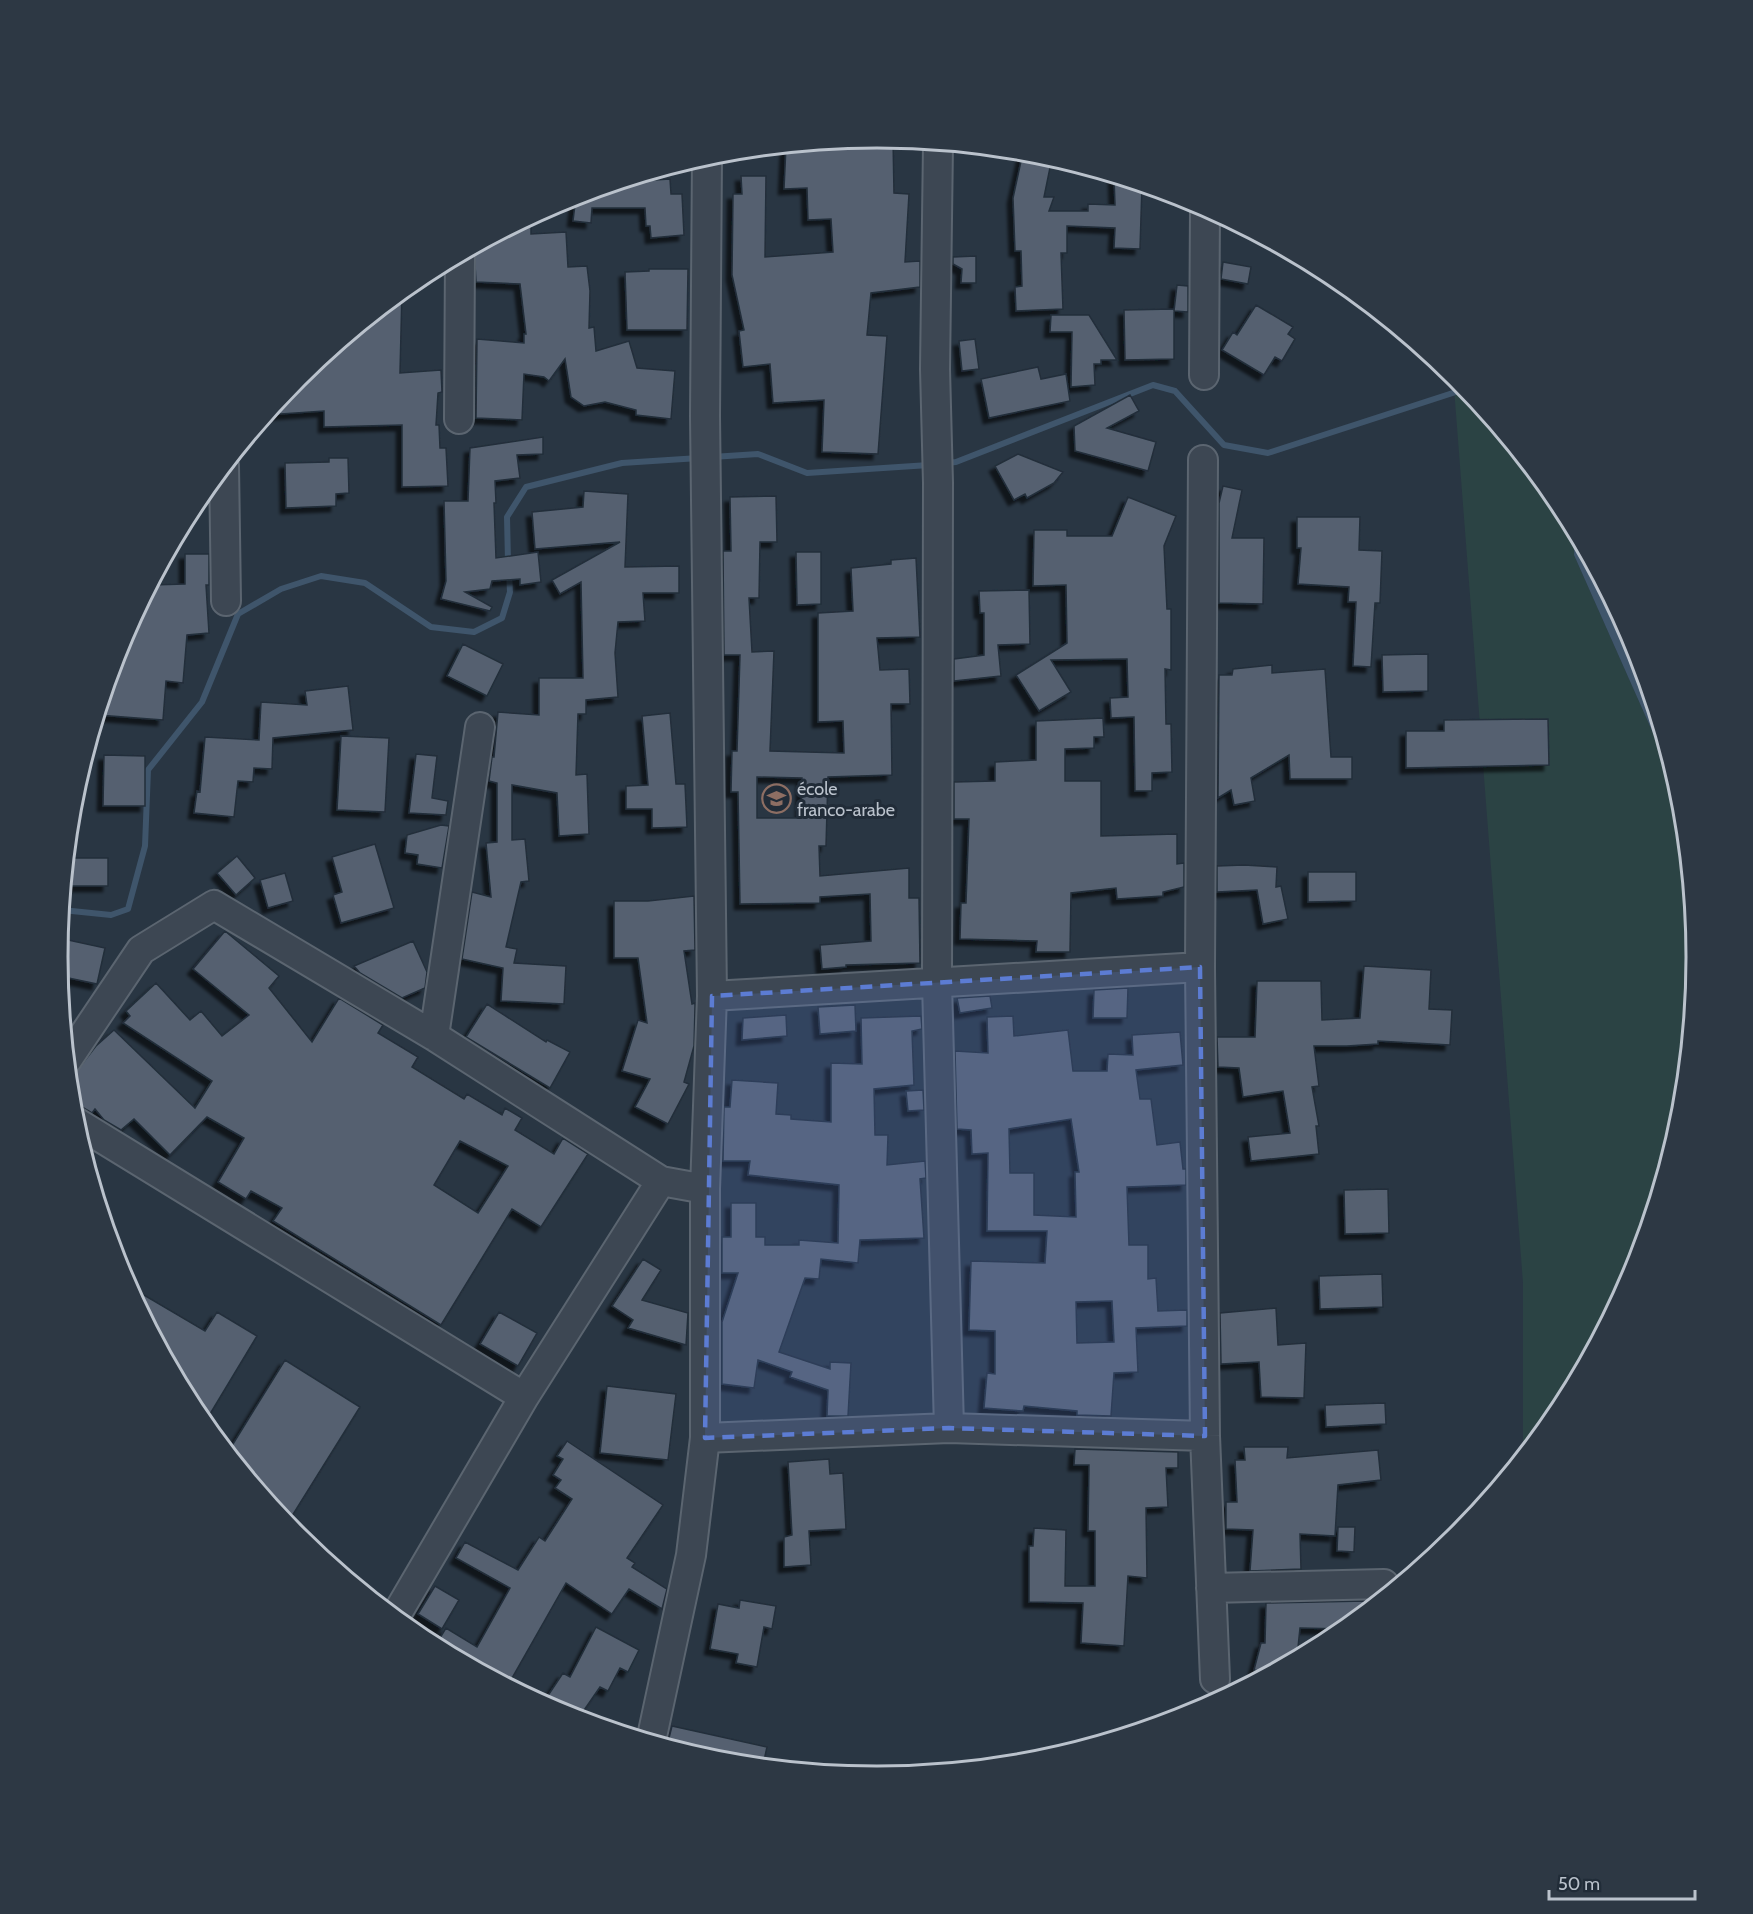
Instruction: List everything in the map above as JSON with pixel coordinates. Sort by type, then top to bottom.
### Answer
[{"type":"street","points":[[938,151],[935,369],[938,483],[937,983],[949,1428]]},
{"type":"street","points":[[653,1734],[691,1555],[705,1438],[705,1189],[712,996],[705,484],[707,167]]},
{"type":"street","points":[[1204,375],[1205,218]]},
{"type":"street","points":[[459,419],[460,263]]},
{"type":"street","points":[[1203,460],[1200,968],[1205,1436],[1215,1679]]},
{"type":"street","points":[[224,480],[226,602]]},
{"type":"street","points":[[434,1036],[480,727]]},
{"type":"street","points":[[73,1051],[141,950],[214,905],[434,1036],[661,1181],[705,1189]]},
{"type":"street","points":[[712,996],[1200,968]]},
{"type":"street","points":[[86,1128],[524,1397]]},
{"type":"street","points":[[399,1610],[524,1397],[661,1181]]},
{"type":"street","points":[[705,1438],[949,1428],[1205,1436]]},
{"type":"street","points":[[1211,1588],[1384,1584],[1384,1587]]},
{"type":"highlighted area","points":[[1200,967],[1205,1436],[949,1428],[705,1438],[712,996]]},
{"type":"green space","points":[[1454,391],[1518,465],[1574,548],[1574,555],[1655,737],[1670,799],[1679,851],[1684,904],[1686,957],[1679,1063],[1670,1115],[1643,1217],[1624,1267],[1577,1362],[1523,1442],[1523,1283]]},
{"type":"water","points":[[1574,548],[1602,599],[1624,647],[1643,697],[1655,737],[1574,555]]},
{"type":"building","points":[[893,149],[894,193],[909,194],[905,262],[920,261],[920,287],[871,293],[867,335],[887,336],[878,454],[822,452],[824,400],[773,403],[770,364],[743,367],[739,331],[744,330],[732,275],[733,194],[742,194],[741,176],[766,176],[765,257],[833,252],[831,219],[808,220],[807,188],[784,189],[786,154],[824,150]]},
{"type":"building","points":[[1021,162],[1050,168],[1044,197],[1054,197],[1049,211],[1088,211],[1088,204],[1115,205],[1114,184],[1142,193],[1140,249],[1114,248],[1115,228],[1067,226],[1067,253],[1061,253],[1063,309],[1016,311],[1015,287],[1022,286],[1021,251],[1015,251],[1013,198]]},
{"type":"building","points":[[670,179],[671,194],[682,194],[684,235],[651,238],[650,226],[646,226],[645,208],[592,208],[591,223],[573,221],[575,207],[653,180]]},
{"type":"building","points":[[531,226],[531,234],[566,232],[568,267],[587,266],[590,291],[589,328],[594,327],[596,351],[629,341],[637,368],[675,371],[671,419],[636,415],[636,410],[605,402],[584,406],[571,397],[565,359],[549,381],[544,377],[524,374],[522,420],[476,418],[477,339],[524,343],[524,334],[526,334],[520,284],[476,282],[474,255]]},
{"type":"building","points":[[976,256],[976,283],[961,283],[962,269],[953,264],[953,257]]},
{"type":"building","points":[[1223,262],[1251,267],[1248,284],[1221,279]]},
{"type":"building","points":[[649,269],[688,269],[687,330],[627,330],[625,272],[649,271]]},
{"type":"building","points":[[1177,285],[1188,286],[1188,312],[1174,311]]},
{"type":"building","points":[[402,302],[400,373],[441,370],[442,392],[438,393],[436,425],[439,425],[440,448],[446,448],[448,486],[402,487],[402,425],[324,427],[324,411],[277,414],[304,385],[343,349]]},
{"type":"building","points":[[1256,305],[1293,327],[1288,334],[1295,339],[1282,361],[1275,357],[1264,375],[1222,350],[1233,332],[1237,335]]},
{"type":"building","points":[[1174,309],[1174,359],[1125,360],[1124,310]]},
{"type":"building","points":[[1051,315],[1089,315],[1117,360],[1101,360],[1101,364],[1094,364],[1095,385],[1071,387],[1072,332],[1050,332]]},
{"type":"building","points":[[975,339],[979,369],[962,371],[959,341]]},
{"type":"building","points":[[1038,367],[1041,379],[1066,374],[1070,401],[989,418],[981,379]]},
{"type":"building","points":[[1130,395],[1139,411],[1107,428],[1156,442],[1148,471],[1075,451],[1074,426]]},
{"type":"building","points":[[543,437],[543,454],[517,455],[520,478],[495,481],[496,503],[494,503],[496,558],[538,552],[541,582],[520,585],[520,579],[492,581],[490,589],[465,592],[492,607],[490,611],[441,599],[446,581],[444,501],[468,501],[470,448]]},
{"type":"building","points":[[1018,454],[1063,472],[1054,483],[1027,498],[1025,494],[1014,500],[995,466]]},
{"type":"building","points":[[329,458],[348,458],[349,493],[336,494],[336,506],[286,508],[285,463],[329,462]]},
{"type":"building","points":[[1223,486],[1242,490],[1232,538],[1264,538],[1263,604],[1219,603],[1219,503]]},
{"type":"building","points":[[584,491],[628,494],[625,567],[679,566],[679,593],[643,593],[645,621],[618,622],[615,653],[618,697],[586,700],[586,714],[578,714],[576,775],[587,774],[589,834],[559,836],[557,793],[512,785],[512,840],[525,839],[529,881],[521,882],[506,947],[517,949],[514,963],[566,966],[564,1004],[501,1001],[503,968],[462,959],[472,892],[491,897],[486,843],[497,842],[497,783],[489,781],[492,757],[494,757],[498,712],[539,715],[539,678],[583,678],[581,582],[560,594],[552,580],[620,542],[535,549],[532,512],[583,507]]},
{"type":"building","points":[[776,496],[777,542],[760,542],[759,598],[749,598],[752,652],[774,651],[770,751],[844,753],[843,721],[818,722],[818,613],[853,611],[851,568],[891,564],[891,560],[916,558],[920,637],[877,638],[880,670],[909,669],[910,704],[891,704],[892,775],[828,777],[826,846],[819,846],[820,876],[909,868],[909,898],[919,898],[920,963],[846,965],[846,967],[822,969],[820,945],[871,941],[870,894],[820,897],[820,903],[740,904],[738,792],[731,792],[732,751],[737,751],[740,655],[724,655],[723,551],[731,551],[730,497]],"holes":[[[757,777],[802,778],[801,818],[757,818]]]},
{"type":"building","points":[[1128,497],[1176,516],[1164,546],[1167,609],[1171,609],[1171,670],[1165,669],[1166,724],[1171,724],[1172,772],[1152,773],[1152,791],[1135,791],[1134,717],[1111,718],[1110,698],[1128,697],[1127,659],[1051,660],[1071,692],[1039,711],[1016,675],[1067,643],[1066,585],[1033,586],[1034,530],[1067,530],[1067,536],[1112,536]]},
{"type":"building","points":[[1297,517],[1360,517],[1359,550],[1382,551],[1380,603],[1375,603],[1371,667],[1353,666],[1356,602],[1348,602],[1349,587],[1298,584],[1301,548],[1297,548]]},
{"type":"building","points":[[796,552],[821,552],[821,604],[797,605]]},
{"type":"building","points":[[185,554],[209,554],[209,585],[206,585],[209,633],[187,635],[183,683],[166,681],[163,720],[105,716],[129,647],[159,585],[185,584]]},
{"type":"building","points":[[1029,590],[1030,644],[998,645],[1001,676],[954,681],[954,659],[984,655],[984,613],[980,613],[979,591]]},
{"type":"building","points":[[463,644],[503,664],[487,696],[447,676]]},
{"type":"building","points":[[1428,654],[1428,691],[1383,692],[1382,655]]},
{"type":"building","points":[[1272,665],[1272,673],[1325,669],[1331,757],[1352,757],[1352,779],[1290,779],[1289,755],[1251,778],[1255,801],[1234,805],[1231,790],[1218,798],[1219,675],[1232,675],[1233,669]]},
{"type":"building","points":[[348,686],[353,730],[273,738],[272,769],[254,768],[253,782],[238,781],[234,817],[194,813],[197,791],[200,792],[205,737],[259,740],[261,702],[307,705],[305,691]]},
{"type":"building","points":[[670,713],[676,784],[685,784],[687,827],[652,828],[652,809],[626,809],[626,786],[648,785],[642,716]]},
{"type":"building","points":[[1103,718],[1104,737],[1094,737],[1094,748],[1065,749],[1065,781],[1101,781],[1101,836],[1177,834],[1177,864],[1184,863],[1184,887],[1163,892],[1163,896],[1117,899],[1116,888],[1071,893],[1070,952],[1036,952],[1037,941],[960,939],[961,903],[966,903],[969,819],[954,819],[954,782],[995,781],[995,762],[1036,760],[1036,721]]},
{"type":"building","points":[[1548,719],[1549,765],[1406,768],[1406,731],[1444,731],[1444,720]]},
{"type":"building","points":[[341,736],[389,738],[385,812],[337,810]]},
{"type":"building","points":[[416,754],[437,756],[432,798],[448,801],[446,815],[409,813]]},
{"type":"building","points":[[104,755],[145,756],[145,806],[103,806]]},
{"type":"building","points":[[441,825],[449,826],[442,868],[417,864],[418,855],[405,853],[407,835]]},
{"type":"building","points":[[375,844],[394,908],[341,923],[333,895],[342,892],[332,857]]},
{"type":"building","points":[[237,856],[255,878],[236,895],[217,873]]},
{"type":"building","points":[[73,858],[108,858],[108,886],[71,886]]},
{"type":"building","points":[[1217,866],[1277,867],[1276,887],[1281,886],[1288,919],[1263,924],[1257,890],[1217,892]]},
{"type":"building","points":[[1308,872],[1356,872],[1356,901],[1308,902]]},
{"type":"building","points":[[285,873],[293,901],[268,908],[260,880]]},
{"type":"building","points":[[694,896],[695,950],[684,951],[692,1004],[695,1003],[694,1046],[684,1082],[689,1084],[668,1124],[635,1107],[650,1079],[622,1071],[638,1020],[647,1023],[638,958],[614,958],[614,901],[648,901]]},
{"type":"building","points":[[225,931],[279,976],[269,988],[312,1042],[339,998],[383,1025],[378,1033],[418,1057],[412,1067],[464,1099],[467,1094],[502,1115],[505,1108],[522,1118],[515,1130],[554,1154],[563,1138],[588,1154],[541,1227],[512,1209],[441,1325],[273,1221],[282,1208],[251,1191],[246,1199],[218,1182],[244,1138],[207,1117],[170,1155],[134,1119],[121,1130],[104,1120],[95,1109],[92,1113],[82,1107],[76,1072],[96,1046],[114,1030],[195,1108],[212,1081],[123,1023],[130,1016],[126,1011],[156,983],[190,1020],[201,1011],[222,1036],[249,1015],[193,969]],"holes":[[[460,1141],[508,1166],[478,1213],[434,1185]]]},
{"type":"building","points":[[68,940],[105,948],[97,984],[68,978]]},
{"type":"building","points":[[413,941],[427,972],[425,988],[402,998],[360,973],[354,966]]},
{"type":"building","points":[[1364,966],[1431,970],[1429,1009],[1452,1010],[1450,1045],[1378,1041],[1378,1044],[1314,1046],[1319,1086],[1312,1087],[1319,1126],[1316,1126],[1319,1154],[1251,1161],[1248,1137],[1290,1133],[1283,1091],[1243,1097],[1239,1068],[1218,1067],[1217,1037],[1255,1037],[1257,981],[1321,981],[1322,1020],[1360,1018]]},
{"type":"building","points":[[1128,988],[1127,1018],[1093,1018],[1094,990]]},
{"type":"building","points":[[990,996],[992,1008],[960,1013],[957,998]]},
{"type":"building","points":[[487,1004],[546,1042],[547,1040],[570,1052],[550,1088],[466,1037]]},
{"type":"building","points":[[855,1005],[856,1031],[820,1034],[818,1007]]},
{"type":"building","points":[[786,1015],[787,1036],[742,1040],[743,1018]]},
{"type":"building","points":[[921,1016],[922,1029],[912,1031],[914,1085],[874,1089],[875,1135],[888,1135],[887,1165],[925,1161],[926,1178],[920,1179],[924,1238],[860,1240],[858,1263],[821,1259],[819,1279],[805,1278],[779,1352],[830,1369],[830,1362],[851,1363],[848,1416],[827,1416],[828,1390],[790,1377],[792,1372],[758,1360],[754,1388],[722,1384],[722,1322],[738,1273],[722,1273],[722,1237],[731,1237],[731,1203],[756,1203],[756,1237],[765,1237],[765,1245],[799,1245],[799,1240],[838,1243],[839,1185],[748,1175],[750,1161],[723,1161],[724,1107],[730,1107],[732,1080],[778,1083],[776,1114],[791,1115],[791,1119],[831,1122],[831,1063],[862,1064],[861,1018]]},
{"type":"building","points":[[1013,1016],[1014,1036],[1068,1030],[1073,1071],[1107,1071],[1108,1054],[1133,1055],[1132,1035],[1180,1032],[1183,1065],[1136,1070],[1140,1099],[1151,1099],[1157,1145],[1180,1142],[1183,1169],[1186,1169],[1186,1185],[1127,1187],[1129,1245],[1148,1245],[1148,1279],[1156,1278],[1158,1311],[1187,1310],[1187,1326],[1136,1328],[1138,1372],[1114,1373],[1111,1416],[1077,1415],[1077,1411],[1024,1406],[1023,1411],[984,1408],[987,1373],[995,1374],[995,1331],[969,1330],[971,1261],[1045,1263],[1047,1231],[987,1231],[988,1153],[972,1154],[971,1130],[957,1129],[955,1051],[988,1053],[987,1017]],"holes":[[[1071,1119],[1079,1172],[1075,1172],[1076,1217],[1034,1215],[1034,1173],[1010,1173],[1009,1129]],[[1112,1301],[1114,1342],[1077,1343],[1076,1302]]]},
{"type":"building","points":[[923,1090],[924,1110],[908,1111],[906,1091]]},
{"type":"building","points":[[1388,1189],[1389,1233],[1345,1234],[1344,1190]]},
{"type":"building","points":[[643,1259],[661,1270],[642,1300],[688,1313],[686,1345],[628,1328],[633,1320],[612,1306]]},
{"type":"building","points":[[1382,1274],[1383,1307],[1320,1309],[1319,1276]]},
{"type":"building","points":[[141,1293],[205,1331],[217,1312],[257,1336],[210,1414],[176,1362]]},
{"type":"building","points":[[1276,1308],[1278,1345],[1306,1343],[1304,1398],[1261,1397],[1259,1362],[1221,1364],[1220,1313]]},
{"type":"building","points":[[499,1312],[537,1333],[518,1366],[480,1344]]},
{"type":"building","points":[[285,1360],[360,1407],[292,1516],[232,1445]]},
{"type":"building","points":[[607,1386],[676,1394],[668,1460],[600,1453]]},
{"type":"building","points":[[1385,1403],[1386,1424],[1326,1427],[1325,1405]]},
{"type":"building","points":[[567,1441],[663,1505],[627,1558],[635,1563],[632,1567],[667,1589],[662,1609],[629,1589],[612,1614],[566,1583],[511,1679],[440,1638],[446,1628],[477,1647],[510,1588],[456,1558],[465,1542],[518,1570],[539,1537],[545,1541],[572,1499],[555,1488],[561,1480],[553,1475],[563,1459],[557,1456]]},
{"type":"building","points":[[1244,1447],[1288,1447],[1287,1458],[1378,1450],[1381,1480],[1338,1485],[1335,1536],[1300,1534],[1301,1569],[1250,1571],[1253,1530],[1226,1529],[1226,1502],[1237,1502],[1235,1460],[1245,1460]]},
{"type":"building","points":[[1075,1449],[1178,1452],[1178,1468],[1166,1468],[1168,1507],[1146,1508],[1147,1578],[1128,1576],[1124,1646],[1081,1643],[1083,1603],[1029,1602],[1029,1546],[1033,1546],[1034,1528],[1066,1530],[1065,1586],[1095,1586],[1095,1531],[1088,1531],[1089,1465],[1074,1465]]},
{"type":"building","points":[[829,1459],[830,1474],[843,1473],[846,1529],[809,1531],[811,1565],[784,1567],[784,1537],[792,1535],[788,1462]]},
{"type":"building","points":[[1338,1527],[1355,1527],[1354,1552],[1337,1551]]},
{"type":"building","points":[[435,1586],[459,1600],[442,1629],[418,1614]]},
{"type":"building","points":[[740,1600],[776,1606],[772,1629],[764,1627],[757,1667],[736,1663],[738,1654],[710,1649],[718,1604],[739,1608]]},
{"type":"building","points":[[1366,1601],[1328,1629],[1300,1628],[1298,1647],[1257,1671],[1254,1670],[1261,1643],[1265,1643],[1266,1603]]},
{"type":"building","points":[[596,1627],[639,1650],[628,1672],[620,1668],[608,1691],[600,1687],[584,1711],[548,1696],[563,1673],[570,1677]]},
{"type":"building","points":[[672,1726],[767,1747],[765,1758],[669,1738]]},
{"type":"waterway","points":[[945,463],[956,462],[1153,385],[1175,391],[1224,445],[1268,453],[1456,392]]},
{"type":"waterway","points":[[712,457],[758,454],[807,473],[929,465]]},
{"type":"waterway","points":[[508,562],[507,517],[526,487],[622,463],[699,458]]},
{"type":"waterway","points":[[69,911],[111,915],[128,909],[145,846],[148,770],[202,702],[238,614],[281,589],[321,576],[365,583],[431,627],[474,632],[502,618],[510,592],[509,572]]},
{"type":"place","name":"école franco-arabe","points":[[776,799]]}]
